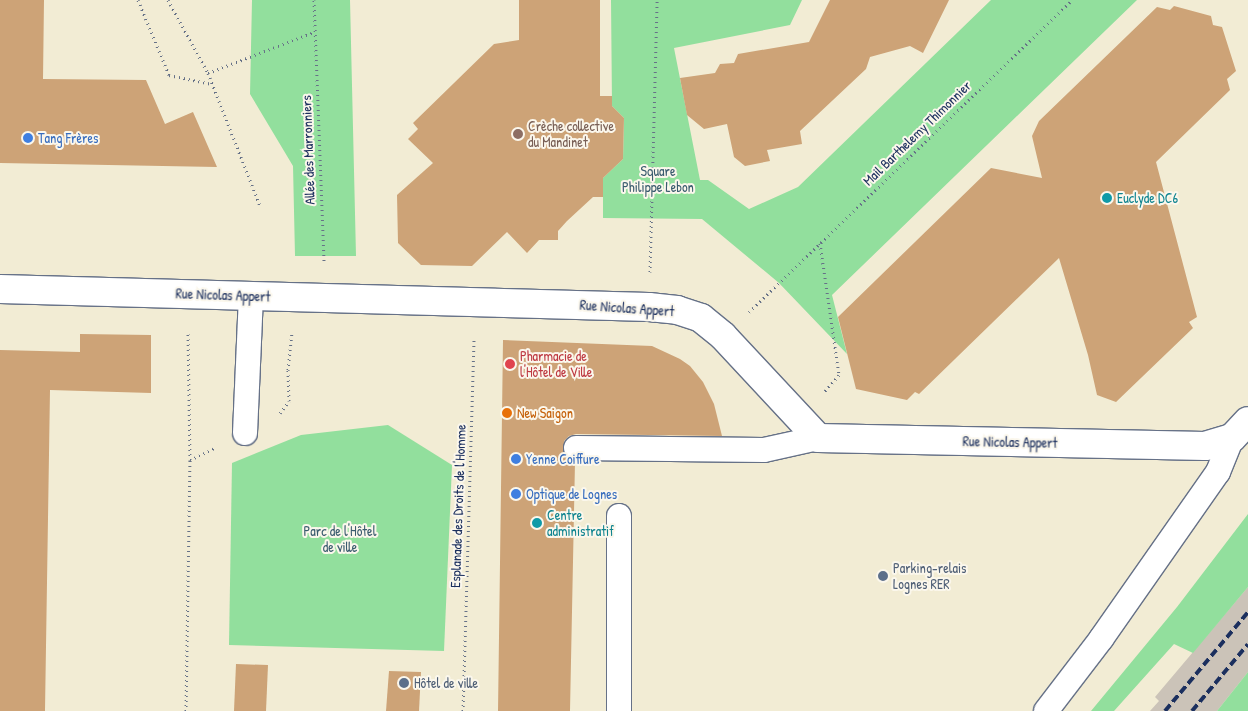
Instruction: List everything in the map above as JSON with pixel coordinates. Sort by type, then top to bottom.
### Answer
[{"type":"street","name":"Rue Nicolas Appert","points":[[0,289],[649,306],[678,310],[701,318],[723,336],[809,429],[1205,446],[1240,430]]},
{"type":"lane","points":[[245,433],[252,296]]},
{"type":"lane","points":[[576,448],[764,450],[809,429]]},
{"type":"lane","points":[[1046,711],[1101,639],[1218,472],[1240,430]]},
{"type":"lane","points":[[618,516],[619,711]]},
{"type":"path","points":[[138,0],[169,75],[213,84]]},
{"type":"path","points":[[168,0],[213,84],[260,206]]},
{"type":"path","name":"Allée des Marronniers","points":[[314,0],[325,298]]},
{"type":"path","points":[[649,306],[657,0]]},
{"type":"path","name":"Mail Barthelemy Thimonnier","points":[[778,283],[1072,0]]},
{"type":"path","points":[[208,73],[314,32]]},
{"type":"path","points":[[809,429],[839,375],[820,242]]},
{"type":"path","name":"Esplanade des Droits de l'Homme","points":[[463,711],[474,302]]},
{"type":"path","points":[[186,711],[190,460],[188,333]]},
{"type":"shaded area","points":[[1248,587],[1248,672],[1217,711],[1150,711],[1159,701],[1155,697]]},
{"type":"green space","points":[[252,0],[350,0],[356,256],[295,256],[293,166],[250,94]]},
{"type":"green space","name":"Square Philippe Lebon","points":[[611,0],[802,0],[790,25],[674,48],[700,180],[708,180],[749,209],[798,187],[991,0],[1137,0],[832,295],[847,354],[779,283],[702,219],[603,218],[603,178],[623,159],[624,118],[612,106]]},
{"type":"green space","name":"Parc de l'Hôtel de ville","points":[[388,425],[452,465],[444,651],[229,645],[232,463],[301,435]]},
{"type":"green space","points":[[1248,514],[1248,587],[1193,653],[1174,644],[1114,711],[1091,711],[1177,607]]},
{"type":"green space","points":[[1248,672],[1248,711],[1217,711]]},
{"type":"building","points":[[0,0],[44,0],[43,79],[146,80],[165,124],[193,112],[217,167],[0,163]]},
{"type":"building","name":"Crèche collective du Mandinet","points":[[519,0],[600,0],[600,96],[612,96],[612,106],[624,118],[623,159],[603,178],[603,197],[593,197],[567,221],[558,231],[558,240],[539,240],[527,253],[507,232],[472,266],[421,265],[398,243],[397,195],[433,163],[408,139],[418,129],[413,123],[494,44],[519,40]]},
{"type":"building","points":[[830,0],[949,0],[923,53],[910,46],[870,57],[866,69],[800,131],[802,144],[767,150],[770,161],[745,166],[734,157],[727,124],[704,129],[687,115],[680,78],[715,73],[720,64],[734,63],[738,54],[809,42]]},
{"type":"building","name":"Euclyde DC6","points":[[1174,6],[1211,16],[1213,25],[1222,27],[1236,71],[1227,79],[1230,90],[1156,162],[1197,317],[1189,322],[1193,328],[1116,402],[1097,395],[1088,355],[1059,258],[919,394],[915,392],[907,400],[856,389],[838,317],[991,168],[1042,178],[1032,136],[1039,121],[1157,7],[1170,10]]},
{"type":"building","points":[[80,334],[151,335],[151,393],[50,390],[45,711],[0,711],[0,350],[80,352]]},
{"type":"building","points":[[503,340],[652,346],[680,359],[690,366],[703,382],[714,404],[722,436],[576,434],[569,436],[564,441],[564,454],[569,460],[575,462],[570,711],[498,711]]},
{"type":"building","points":[[236,664],[268,665],[266,711],[234,711]]},
{"type":"building","points":[[389,671],[421,672],[419,711],[386,711]]},
{"type":"railway","points":[[1165,711],[1248,612]]},
{"type":"railway","points":[[1192,711],[1248,644]]},
{"type":"place","name":"Crèche collective du Mandinet","points":[[518,134]]},
{"type":"place","name":"Tang Frères","points":[[28,138]]},
{"type":"place","name":"Euclyde DC6","points":[[1107,198]]},
{"type":"place","name":"Pharmacie de l'Hôtel de Ville","points":[[510,364]]},
{"type":"place","name":"New Saigon","points":[[507,413]]},
{"type":"place","name":"Yenne Coiffure","points":[[516,459]]},
{"type":"place","name":"Optique de Lognes","points":[[516,494]]},
{"type":"place","name":"Centre administratif","points":[[537,523]]},
{"type":"place","name":"Parking-relais Lognes RER","points":[[883,576]]},
{"type":"place","name":"Hôtel de ville","points":[[404,683]]}]
